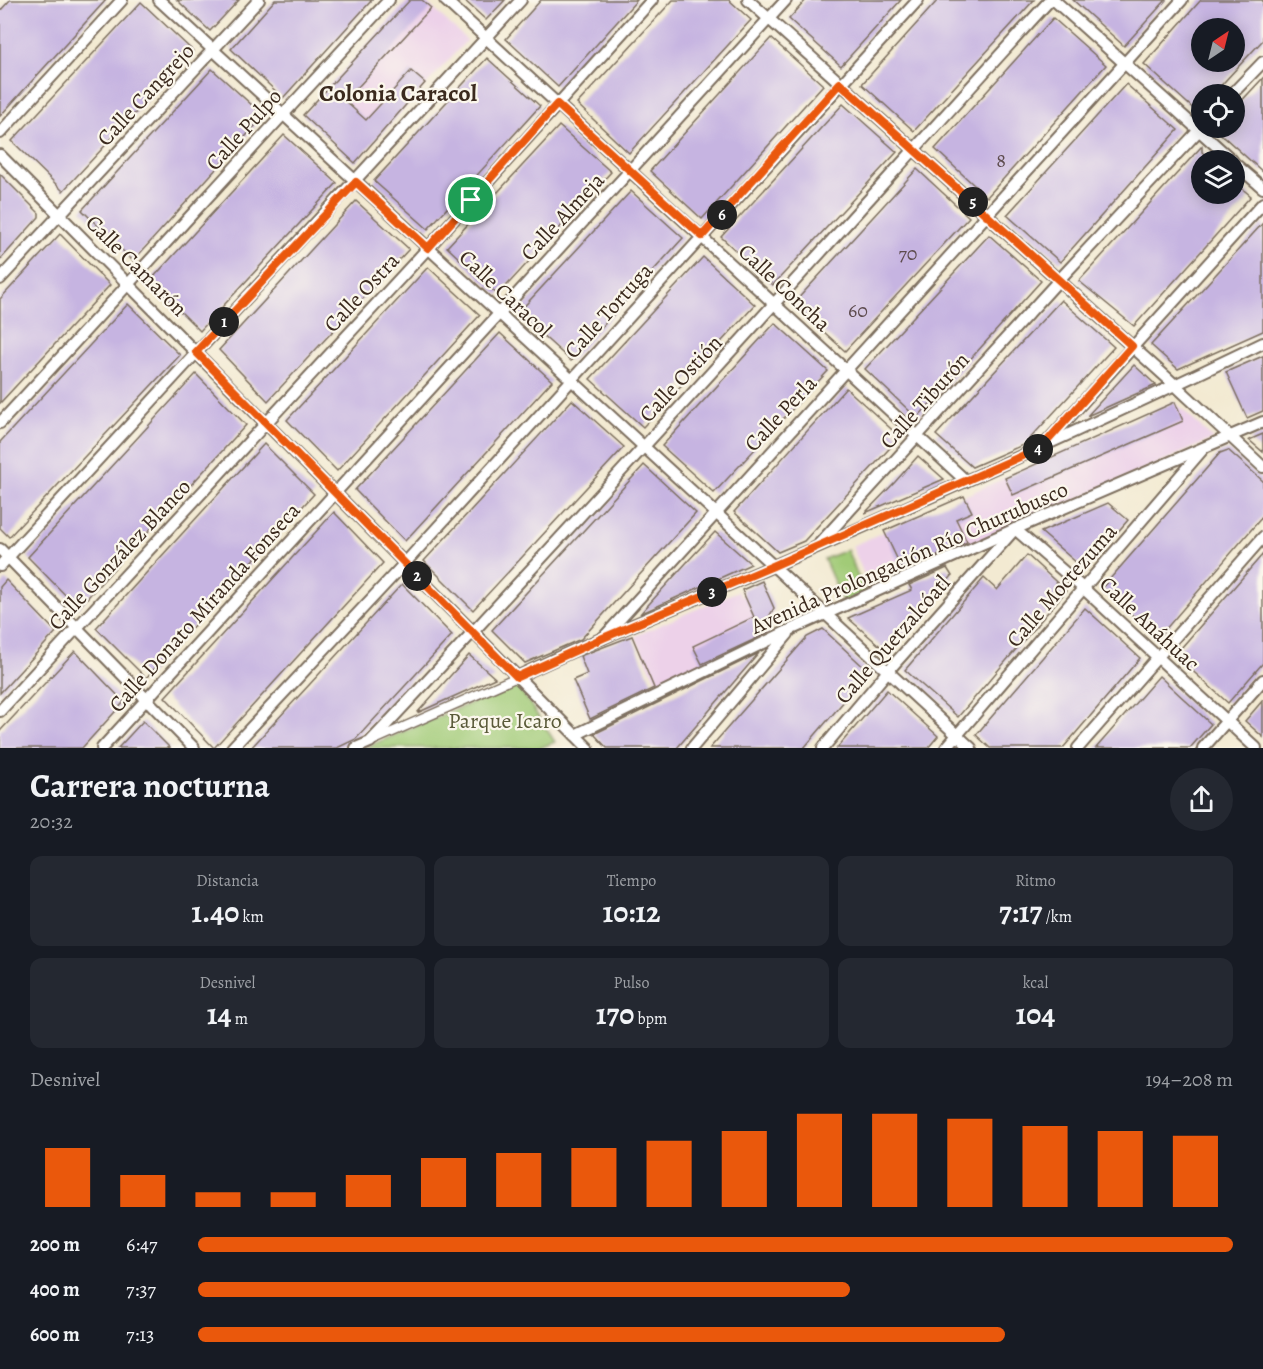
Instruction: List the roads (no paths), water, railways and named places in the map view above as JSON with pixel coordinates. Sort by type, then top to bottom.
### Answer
[{"type":"street","points":[[0,133],[122,0]]},
{"type":"street","name":"Calle Caracol","points":[[159,0],[971,748]]},
{"type":"street","name":"Calle Cangrejo","points":[[0,279],[259,0]]},
{"type":"street","name":"Calle Pulpo","points":[[0,423],[389,0]]},
{"type":"street","name":"Calle Concha","points":[[445,0],[966,481]]},
{"type":"street","points":[[194,748],[76,628],[3,558],[356,182],[521,0]]},
{"type":"street","name":"Calle Ostra","points":[[266,423],[652,0]]},
{"type":"street","points":[[748,0],[988,215],[1263,467]]},
{"type":"street","name":"Calle Almeja","points":[[335,493],[786,0]]},
{"type":"street","name":"Calle Tortuga","points":[[232,748],[405,563],[918,0]]},
{"type":"street","points":[[1052,0],[1191,121]]},
{"type":"street","name":"Calle Ostión","points":[[370,742],[473,633],[1052,0]]},
{"type":"street","name":"Calle Perla","points":[[603,638],[1182,0]]},
{"type":"street","points":[[1242,84],[1263,62]]},
{"type":"street","name":"Calle Tiburón","points":[[818,545],[1192,138]]},
{"type":"street","points":[[1209,138],[1221,150]]},
{"type":"street","name":"Calle Camarón","points":[[0,154],[588,748]]},
{"type":"street","points":[[1245,172],[1263,188]]},
{"type":"street","points":[[1042,447],[1263,203]]},
{"type":"street","name":"Avenida Prolongación Río Churubusco","points":[[356,748],[1042,447],[1263,342]]},
{"type":"street","name":"Avenida Prolongación Río Churubusco","points":[[575,735],[792,629],[1015,529],[1263,422]]},
{"type":"street","name":"Calle González Blanco","points":[[0,711],[266,423]]},
{"type":"street","name":"Calle Moctezuma","points":[[946,748],[1205,446]]},
{"type":"street","name":"Calle Donato Miranda Fonseca","points":[[102,748],[335,493]]},
{"type":"street","name":"Calle Anáhuac","points":[[1015,529],[1084,589],[1256,748]]},
{"type":"street","name":"Calle Quetzalcóatl","points":[[823,748],[888,670],[1015,529]]},
{"type":"street","points":[[1078,748],[1263,537]]},
{"type":"street","points":[[692,748],[792,629]]},
{"type":"street","points":[[1203,748],[1263,680]]},
{"type":"district","name":"Colonia Caracol","points":[[398,93]]},
{"type":"park label","name":"Parque Icaro","points":[[505,720]]}]
